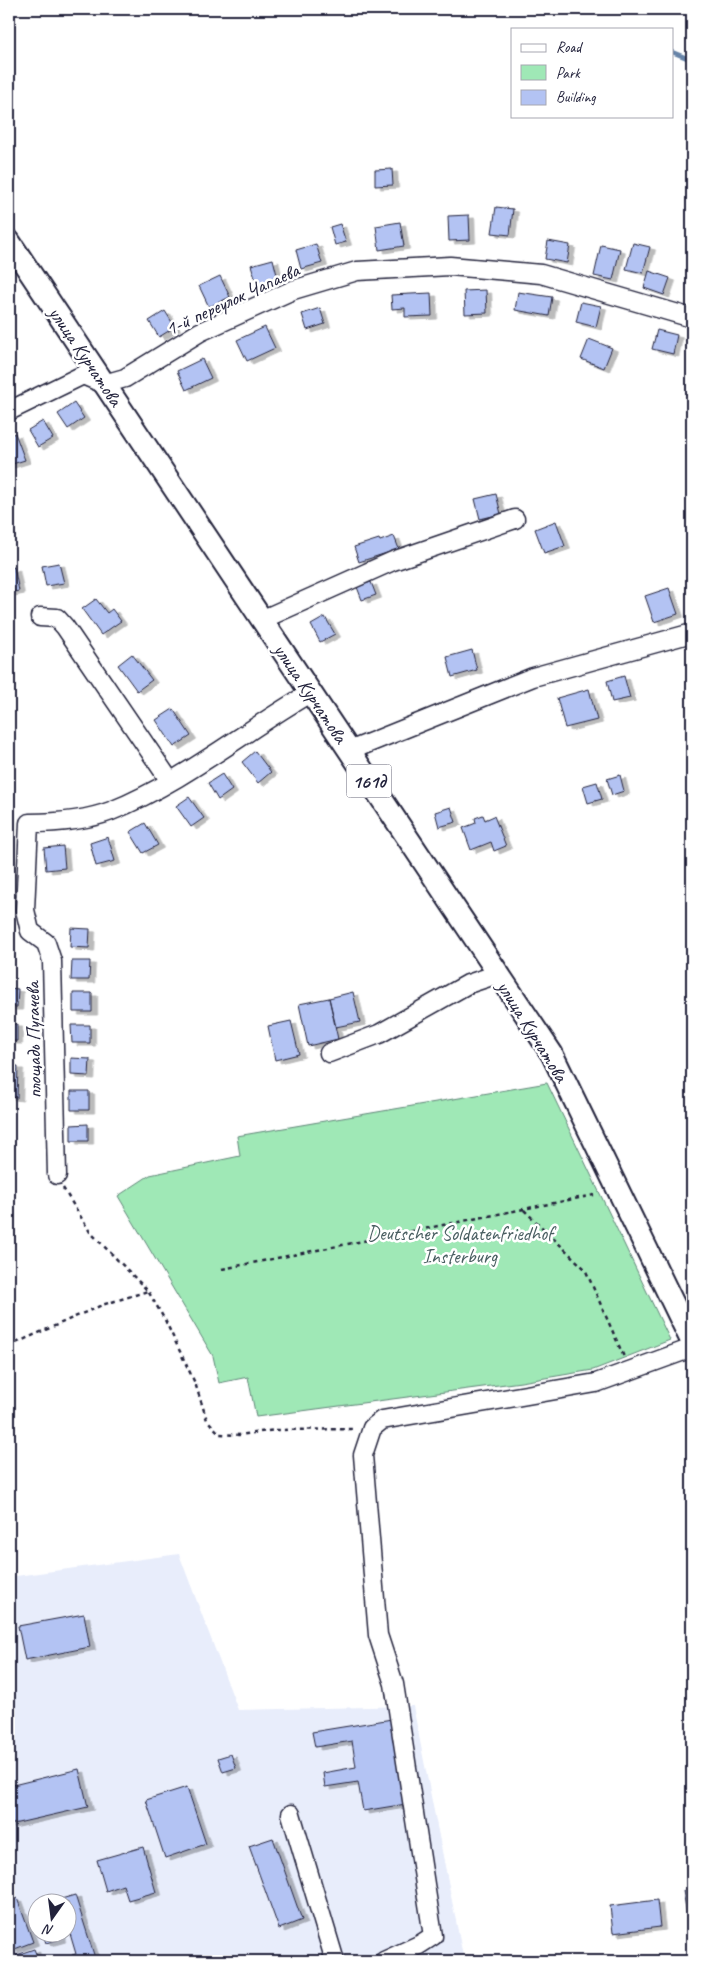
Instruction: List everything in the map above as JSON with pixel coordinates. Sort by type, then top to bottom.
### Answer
[{"type":"main road","name":"улица Курчатова","points":[[9,240],[552,1054],[692,1342]]},
{"type":"street","name":"1-й переулок Чапаева","points":[[104,384],[125,378],[200,332],[293,290],[357,271],[450,266],[541,274],[692,318]]},
{"type":"street","points":[[9,411],[83,375],[104,384]]},
{"type":"street","points":[[261,620],[393,561],[515,519]]},
{"type":"street","points":[[40,617],[57,618],[65,627],[170,781],[203,762],[275,713],[310,693]]},
{"type":"street","points":[[349,750],[533,677],[692,633]]},
{"type":"street","name":"площадь Пугачева","points":[[56,1175],[52,961],[46,943],[30,931],[25,910],[29,823],[64,823],[110,811],[170,781]]},
{"type":"street","points":[[329,1053],[379,1034],[468,984],[498,974]]},
{"type":"street","points":[[384,1961],[419,1945],[433,1936],[394,1684],[378,1635],[363,1455],[372,1428],[382,1420],[596,1383],[692,1348]]},
{"type":"street","points":[[291,1814],[335,1961]]},
{"type":"path","points":[[56,1175],[90,1232],[148,1290],[165,1320],[195,1383],[207,1420],[220,1434],[239,1435],[275,1430],[372,1428]]},
{"type":"path","points":[[222,1269],[594,1195]]},
{"type":"path","points":[[524,1210],[585,1269],[629,1370]]},
{"type":"path","points":[[9,1346],[102,1305],[148,1290]]},
{"type":"shaded area","points":[[179,1554],[238,1710],[413,1706],[464,1961],[9,1961],[9,1577]]},
{"type":"green space","name":"Deutscher Soldatenfriedhof Insterburg","points":[[547,1083],[670,1340],[593,1370],[521,1382],[256,1417],[248,1377],[219,1383],[213,1356],[118,1196],[150,1175],[240,1156],[237,1136]]},
{"type":"building","points":[[392,169],[393,185],[375,186],[375,170]]},
{"type":"building","points":[[496,207],[513,209],[510,235],[492,233]]},
{"type":"building","points":[[469,215],[470,240],[449,241],[448,216]]},
{"type":"building","points":[[400,222],[404,246],[379,250],[376,226]]},
{"type":"building","points":[[340,224],[346,242],[335,245],[330,227]]},
{"type":"building","points":[[548,241],[570,245],[567,263],[545,259]]},
{"type":"building","points":[[633,243],[650,247],[643,273],[626,269]]},
{"type":"building","points":[[316,244],[322,263],[301,269],[296,250]]},
{"type":"building","points":[[601,245],[620,249],[613,280],[594,276]]},
{"type":"building","points":[[273,259],[278,279],[257,285],[251,265]]},
{"type":"building","points":[[649,271],[670,278],[664,295],[644,288]]},
{"type":"building","points":[[220,276],[230,297],[209,307],[199,286]]},
{"type":"building","points":[[486,290],[487,313],[465,314],[464,291]]},
{"type":"building","points":[[518,292],[552,297],[549,316],[515,310]]},
{"type":"building","points":[[431,293],[432,316],[405,317],[405,308],[392,309],[391,295]]},
{"type":"building","points":[[581,302],[601,306],[596,327],[576,322]]},
{"type":"building","points":[[320,308],[325,324],[307,330],[302,314]]},
{"type":"building","points":[[165,311],[175,327],[159,337],[149,321]]},
{"type":"building","points":[[265,327],[275,348],[247,361],[237,340]]},
{"type":"building","points":[[657,330],[677,335],[673,354],[652,349]]},
{"type":"building","points":[[589,339],[612,348],[604,368],[581,359]]},
{"type":"building","points":[[202,359],[211,378],[186,390],[177,371]]},
{"type":"building","points":[[74,403],[84,418],[68,429],[58,414]]},
{"type":"building","points":[[43,421],[53,438],[38,447],[28,430]]},
{"type":"building","points":[[15,433],[25,460],[9,465],[9,436]]},
{"type":"building","points":[[496,494],[501,514],[480,519],[475,499]]},
{"type":"building","points":[[556,521],[565,546],[544,553],[535,529]]},
{"type":"building","points":[[394,536],[399,549],[359,562],[354,547]]},
{"type":"building","points":[[59,563],[64,583],[46,586],[42,566]]},
{"type":"building","points":[[14,567],[19,591],[9,593],[9,569]]},
{"type":"building","points":[[371,582],[376,595],[362,600],[357,587]]},
{"type":"building","points":[[669,588],[678,614],[654,622],[645,596]]},
{"type":"building","points":[[96,599],[107,613],[112,609],[121,621],[101,635],[82,609]]},
{"type":"building","points":[[325,617],[335,634],[320,642],[311,625]]},
{"type":"building","points":[[472,650],[477,670],[452,677],[447,657]]},
{"type":"building","points":[[132,654],[152,680],[137,691],[118,665]]},
{"type":"building","points":[[624,676],[630,698],[612,702],[607,681]]},
{"type":"building","points":[[589,689],[597,720],[565,728],[557,698]]},
{"type":"building","points":[[173,709],[191,736],[174,747],[156,720]]},
{"type":"building","points":[[255,751],[271,772],[258,783],[242,762]]},
{"type":"building","points":[[222,774],[232,790],[218,800],[208,783]]},
{"type":"building","points":[[620,775],[624,791],[612,795],[607,779]]},
{"type":"building","points":[[597,782],[602,799],[588,803],[583,786]]},
{"type":"building","points":[[189,797],[204,818],[191,827],[176,806]]},
{"type":"building","points":[[451,807],[456,822],[439,827],[435,812]]},
{"type":"building","points":[[483,815],[485,820],[494,816],[506,846],[494,851],[491,842],[471,850],[463,828],[476,823],[475,818]]},
{"type":"building","points":[[145,823],[158,845],[143,853],[130,832]]},
{"type":"building","points":[[108,837],[115,861],[96,866],[90,843]]},
{"type":"building","points":[[63,846],[65,868],[46,870],[44,848]]},
{"type":"building","points":[[71,928],[90,929],[89,948],[70,947]]},
{"type":"building","points":[[72,961],[90,961],[89,980],[71,980]]},
{"type":"building","points":[[9,988],[18,989],[17,1007],[9,1007]]},
{"type":"building","points":[[353,992],[360,1022],[336,1027],[329,998]]},
{"type":"building","points":[[73,993],[92,993],[92,1012],[73,1012]]},
{"type":"building","points":[[329,998],[338,1039],[308,1046],[299,1004]]},
{"type":"building","points":[[291,1021],[299,1054],[275,1060],[268,1026]]},
{"type":"building","points":[[9,1024],[17,1024],[17,1041],[9,1041]]},
{"type":"building","points":[[71,1025],[90,1025],[90,1043],[72,1043]]},
{"type":"building","points":[[71,1058],[90,1059],[89,1076],[71,1075]]},
{"type":"building","points":[[9,1066],[18,1066],[17,1098],[9,1097]]},
{"type":"building","points":[[71,1091],[89,1091],[89,1110],[71,1110]]},
{"type":"building","points":[[88,1124],[88,1141],[71,1141],[71,1125]]},
{"type":"building","points":[[84,1614],[90,1647],[25,1660],[18,1626]]},
{"type":"building","points":[[392,1719],[406,1804],[363,1811],[358,1782],[325,1787],[323,1773],[356,1767],[352,1741],[315,1747],[312,1732]]},
{"type":"building","points":[[231,1754],[236,1768],[223,1772],[218,1758]]},
{"type":"building","points":[[79,1769],[88,1807],[9,1825],[9,1786]]},
{"type":"building","points":[[187,1787],[206,1844],[165,1858],[146,1800]]},
{"type":"building","points":[[273,1838],[302,1920],[279,1929],[249,1846]]},
{"type":"building","points":[[143,1847],[156,1892],[128,1900],[123,1885],[106,1891],[97,1860]]},
{"type":"building","points":[[692,1889],[692,1919],[688,1920],[683,1891]]},
{"type":"building","points":[[9,1896],[10,1900],[17,1898],[28,1928],[28,1942],[33,1942],[12,1950],[9,1941]]},
{"type":"building","points":[[657,1900],[660,1927],[613,1933],[610,1906]]},
{"type":"building","points":[[78,1904],[96,1961],[74,1961],[72,1955],[76,1954],[72,1942],[78,1942]]},
{"type":"building","points":[[34,1949],[39,1961],[16,1961],[14,1956]]},
{"type":"waterway","points":[[674,53],[692,60]]}]
